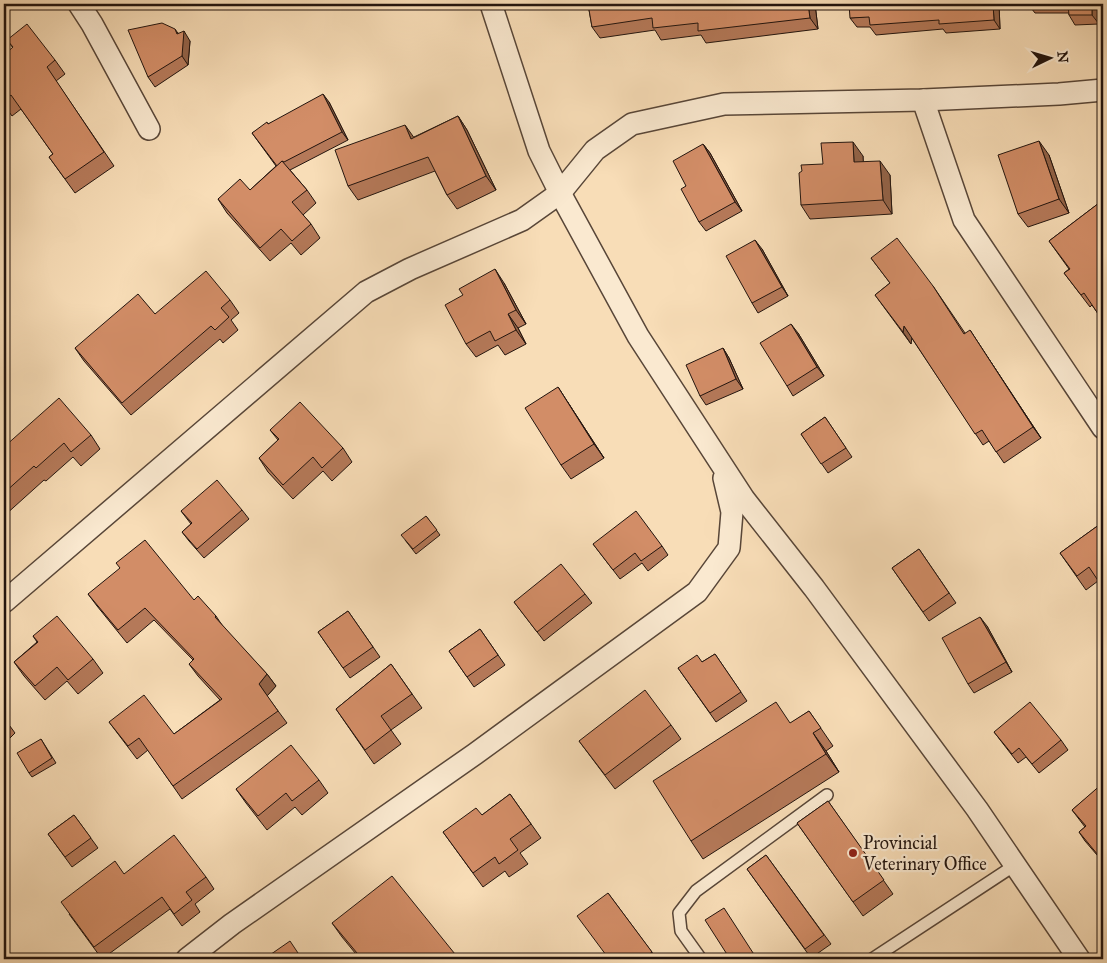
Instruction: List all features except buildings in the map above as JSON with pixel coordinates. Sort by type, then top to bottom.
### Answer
[{"type":"street","points":[[79,4],[92,24],[149,129]]},
{"type":"street","points":[[491,4],[540,151],[560,193],[638,336],[744,498],[814,588],[971,801],[1079,959]]},
{"type":"street","points":[[4,602],[366,292],[410,269],[522,220],[560,193],[595,150],[632,124],[724,104],[923,100],[1059,94],[1103,90]]},
{"type":"street","points":[[923,100],[964,220],[1103,428]]},
{"type":"street","points":[[187,959],[232,924],[475,754],[697,592],[729,548],[732,512],[720,461]]},
{"type":"lane","points":[[701,959],[680,931],[679,913],[696,891],[827,795]]},
{"type":"lane","points":[[872,959],[1015,865]]},
{"type":"place","name":"Provincial Veterinary Office","points":[[853,853]]}]
